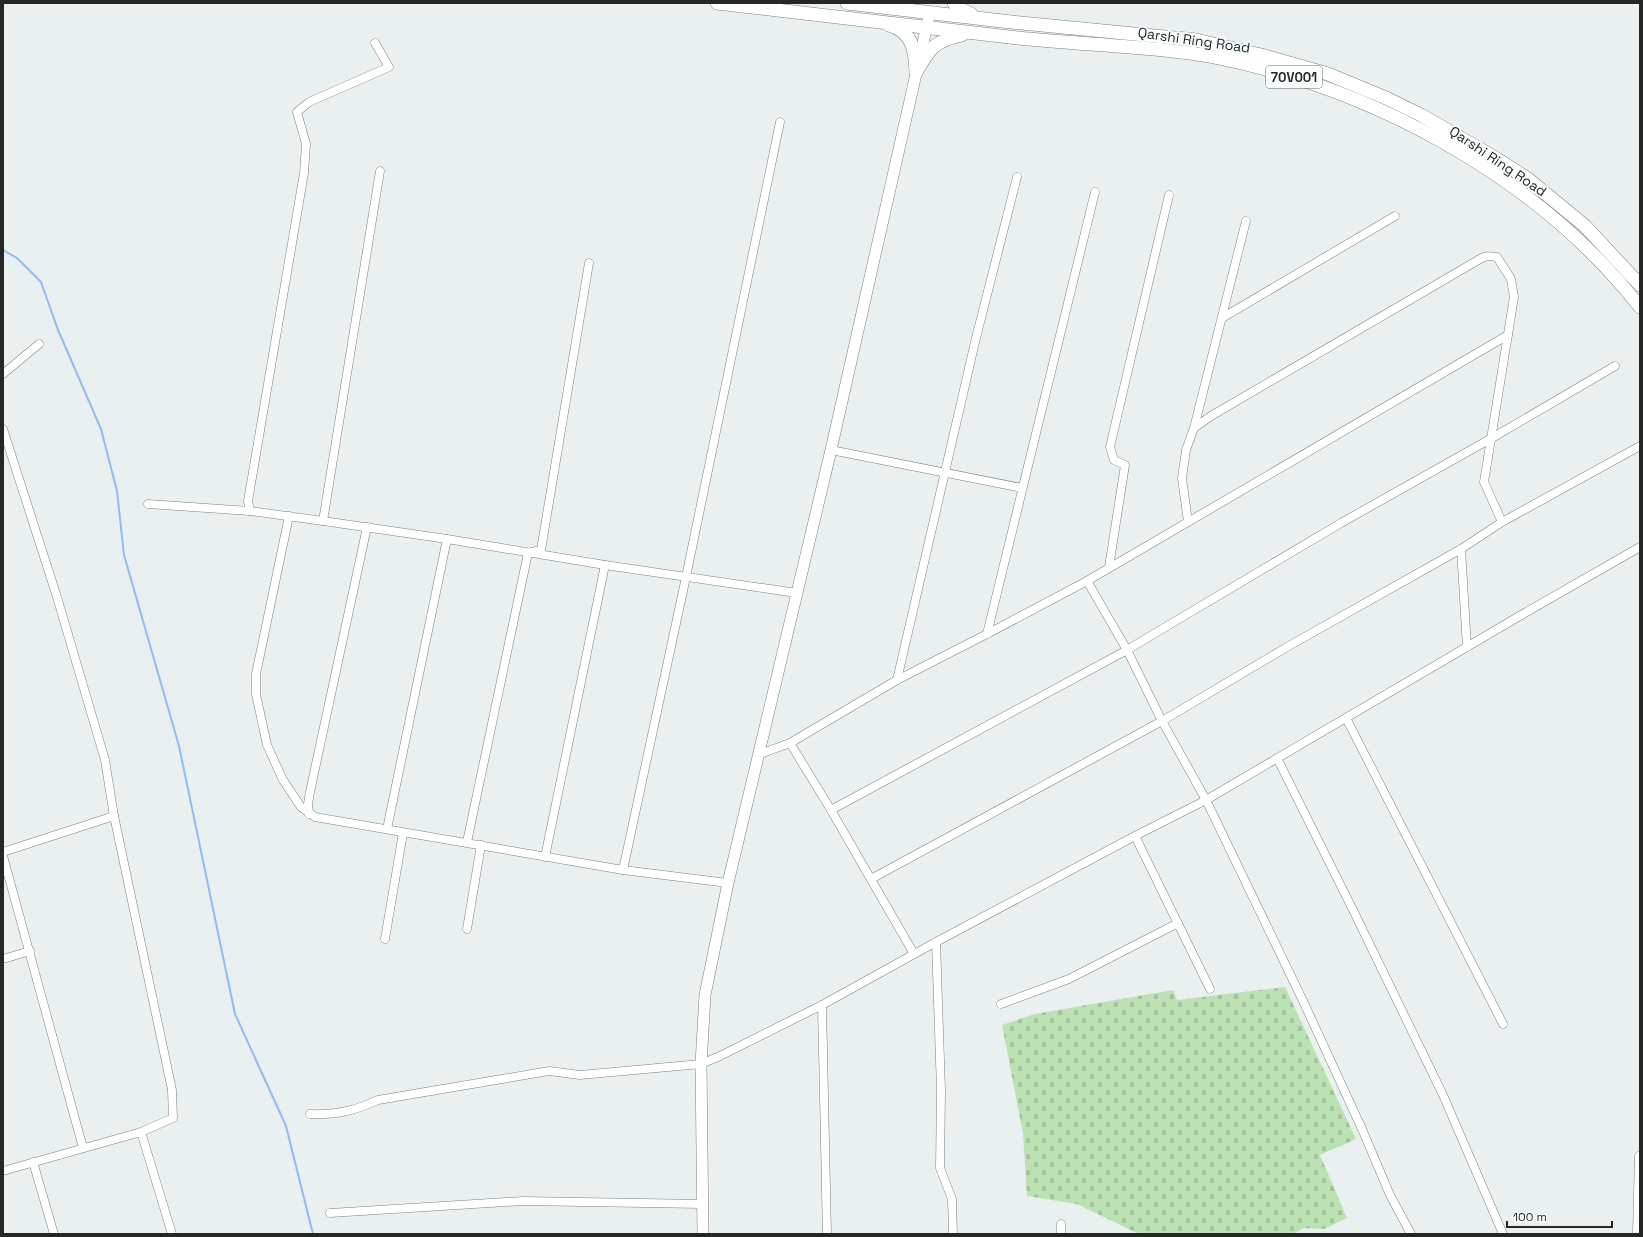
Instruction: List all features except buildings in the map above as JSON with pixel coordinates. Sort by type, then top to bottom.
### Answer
[{"type":"highway","name":"Qarshi Ring Road","points":[[717,3],[876,20],[984,34],[1205,55],[1260,66],[1318,85],[1363,102],[1412,125],[1472,160],[1517,190],[1570,232],[1617,278],[1640,307]]},
{"type":"highway","name":"Qarshi Ring Road","points":[[847,3],[1196,40],[1261,55],[1328,74],[1386,98],[1420,115],[1497,159],[1528,179],[1585,226],[1640,285]]},
{"type":"highway","points":[[881,6],[901,3]]},
{"type":"highway","points":[[954,3],[958,8],[978,18]]},
{"type":"highway","points":[[876,20],[899,28],[907,35],[916,56],[916,72]]},
{"type":"highway","points":[[916,72],[929,50],[944,39],[962,35],[984,34]]},
{"type":"main road","points":[[703,1234],[701,1064],[705,995],[728,883],[760,754],[831,450],[930,12]]},
{"type":"street","points":[[250,511],[248,501],[304,173],[306,144],[297,112],[309,102],[389,67],[375,43]]},
{"type":"street","points":[[623,870],[686,577],[780,122]]},
{"type":"street","points":[[322,521],[380,171]]},
{"type":"street","points":[[897,680],[975,342],[1017,177]]},
{"type":"street","points":[[987,634],[1095,192]]},
{"type":"street","points":[[1109,567],[1125,465],[1114,460],[1110,447],[1169,195]]},
{"type":"street","points":[[1222,318],[1395,216]]},
{"type":"street","points":[[1188,522],[1182,478],[1186,450],[1194,428],[1246,221]]},
{"type":"street","points":[[1194,428],[1211,416],[1485,256],[1497,257],[1511,280],[1514,297],[1484,482],[1502,522]]},
{"type":"street","points":[[528,553],[541,550],[589,263]]},
{"type":"street","points":[[760,754],[790,743],[897,680],[1087,581],[1508,334]]},
{"type":"street","points":[[3,374],[39,344]]},
{"type":"street","points":[[832,810],[1127,650],[1341,523],[1492,438],[1615,366]]},
{"type":"street","points":[[3,429],[58,597],[106,760],[114,816],[174,1104],[173,1118],[141,1132],[3,1171]]},
{"type":"street","points":[[871,879],[1162,721],[1287,647],[1461,549],[1502,522],[1640,446]]},
{"type":"street","points":[[831,450],[1022,488]]},
{"type":"street","points":[[148,504],[250,511],[288,516],[797,593]]},
{"type":"street","points":[[288,516],[256,674],[256,694],[266,745],[283,780],[301,807],[309,814],[315,817],[404,833],[467,842],[623,870],[728,883]]},
{"type":"street","points":[[309,814],[308,804],[310,792],[367,527]]},
{"type":"street","points":[[387,829],[447,539]]},
{"type":"street","points":[[310,1114],[330,1115],[359,1109],[378,1100],[549,1070],[580,1075],[701,1064],[720,1056],[822,1005],[936,942],[1206,800],[1640,547]]},
{"type":"street","points":[[1461,549],[1467,647]]},
{"type":"street","points":[[467,842],[528,553]]},
{"type":"street","points":[[545,857],[606,565]]},
{"type":"street","points":[[1087,581],[1127,650],[1162,721],[1206,800],[1304,1003],[1362,1129],[1390,1195],[1411,1234]]},
{"type":"street","points":[[1346,718],[1503,1024]]},
{"type":"street","points":[[790,743],[832,810],[914,954]]},
{"type":"street","points":[[1277,758],[1443,1095],[1503,1234]]},
{"type":"street","points":[[3,852],[114,816]]},
{"type":"street","points":[[385,939],[404,833]]},
{"type":"street","points":[[1135,836],[1210,989]]},
{"type":"street","points":[[467,928],[481,845]]},
{"type":"street","points":[[3,856],[83,1148]]},
{"type":"street","points":[[1001,1004],[1069,979],[1178,923]]},
{"type":"street","points":[[936,942],[942,1090],[940,1168],[952,1199],[953,1234]]},
{"type":"street","points":[[3,959],[30,951]]},
{"type":"street","points":[[822,1005],[827,1234]]},
{"type":"street","points":[[141,1132],[172,1234]]},
{"type":"street","points":[[1637,1234],[1639,1156]]},
{"type":"street","points":[[33,1162],[54,1234]]},
{"type":"street","points":[[330,1213],[523,1202],[703,1204]]},
{"type":"street","points":[[1061,1224],[1061,1234]]},
{"type":"green space","points":[[1285,987],[1356,1139],[1320,1155],[1347,1218],[1324,1229],[1304,1228],[1293,1234],[1139,1234],[1077,1204],[1027,1196],[1023,1134],[1002,1025],[1035,1014],[1173,990],[1177,1000]]},
{"type":"waterway","points":[[3,250],[17,258],[41,282],[58,330],[101,429],[117,491],[124,555],[179,746],[235,1014],[286,1126],[313,1234]]}]
